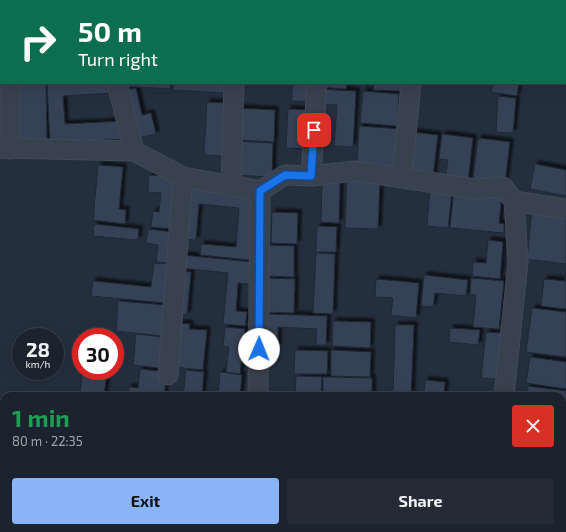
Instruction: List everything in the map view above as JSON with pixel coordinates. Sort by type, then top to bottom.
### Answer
[{"type":"street","points":[[10,84],[5,149],[134,151],[183,177],[260,191],[285,175],[311,176],[356,171],[402,176],[475,189],[503,186],[514,200],[518,262],[504,392]]},
{"type":"street","points":[[117,84],[134,151]]},
{"type":"street","points":[[231,186],[234,84]]},
{"type":"street","points":[[311,176],[317,84]]},
{"type":"street","points":[[402,176],[411,84]]},
{"type":"street","points":[[168,375],[183,177]]},
{"type":"street","points":[[258,392],[260,191]]},
{"type":"street","points":[[514,200],[566,209]]},
{"type":"building","points":[[0,84],[2,84],[5,119],[0,119]]},
{"type":"building","points":[[12,84],[46,84],[47,144],[14,145]]},
{"type":"building","points":[[47,84],[113,84],[114,93],[63,96],[65,124],[125,121],[126,139],[50,143]]},
{"type":"building","points":[[120,84],[171,84],[170,89],[120,86]]},
{"type":"building","points":[[173,84],[226,84],[225,93],[173,90]]},
{"type":"building","points":[[292,84],[312,84],[312,102],[292,101]]},
{"type":"building","points":[[320,84],[347,84],[346,89],[320,87]]},
{"type":"building","points":[[374,84],[401,84],[400,91],[373,90]]},
{"type":"building","points":[[493,84],[519,84],[517,96],[491,92]]},
{"type":"building","points":[[136,88],[142,115],[151,113],[156,134],[137,138],[126,90]]},
{"type":"building","points":[[318,89],[356,91],[353,147],[334,146],[337,105],[317,104]]},
{"type":"building","points":[[363,91],[399,94],[397,126],[360,123]]},
{"type":"building","points":[[498,96],[516,98],[513,133],[496,132]]},
{"type":"building","points":[[207,102],[226,103],[223,156],[204,155]]},
{"type":"building","points":[[236,108],[275,110],[274,142],[235,140]]},
{"type":"building","points":[[288,109],[311,110],[309,149],[286,148]]},
{"type":"building","points":[[359,126],[400,129],[398,168],[357,165]]},
{"type":"building","points":[[412,132],[438,135],[433,177],[411,174]]},
{"type":"building","points":[[442,134],[473,138],[468,182],[445,180],[448,160],[439,159]]},
{"type":"building","points":[[478,138],[510,142],[505,183],[473,179]]},
{"type":"building","points":[[235,141],[273,143],[272,177],[233,175]]},
{"type":"building","points":[[535,164],[566,170],[566,196],[530,189]]},
{"type":"building","points":[[98,165],[123,167],[119,209],[126,210],[125,224],[93,220]]},
{"type":"building","points":[[149,175],[178,177],[173,229],[151,227],[153,211],[159,212],[161,193],[148,192]]},
{"type":"building","points":[[347,177],[380,178],[378,229],[345,228]]},
{"type":"building","points":[[322,183],[340,183],[339,223],[321,222]]},
{"type":"building","points":[[188,184],[256,191],[250,260],[200,255],[201,244],[236,247],[239,208],[199,204],[196,240],[183,239]]},
{"type":"building","points":[[430,188],[452,190],[448,228],[427,226]]},
{"type":"building","points":[[454,189],[502,194],[499,223],[504,224],[504,233],[450,228]]},
{"type":"building","points":[[532,209],[566,213],[566,264],[527,259]]},
{"type":"building","points":[[272,212],[298,213],[297,244],[271,243]]},
{"type":"building","points":[[94,224],[139,229],[138,240],[93,236]]},
{"type":"building","points":[[317,226],[337,227],[336,252],[316,252]]},
{"type":"building","points":[[148,229],[173,232],[170,263],[156,262],[158,245],[146,243]]},
{"type":"building","points":[[488,240],[503,242],[500,279],[472,276],[473,262],[486,263]]},
{"type":"building","points":[[267,245],[294,246],[294,277],[267,276]]},
{"type":"building","points":[[316,253],[335,254],[333,314],[313,313]]},
{"type":"building","points":[[182,255],[252,262],[249,284],[238,283],[236,311],[247,312],[245,326],[223,324],[228,273],[181,268]]},
{"type":"building","points":[[154,263],[169,264],[165,303],[91,296],[93,281],[151,287]]},
{"type":"building","points":[[566,268],[566,309],[541,306],[544,279],[565,281]]},
{"type":"building","points":[[177,271],[191,272],[187,315],[173,313]]},
{"type":"building","points":[[424,275],[468,280],[466,296],[435,293],[433,307],[421,306]]},
{"type":"building","points":[[265,278],[295,279],[294,313],[264,312]]},
{"type":"building","points":[[471,278],[504,281],[499,329],[473,327],[476,295],[470,294]]},
{"type":"building","points":[[376,279],[419,283],[416,318],[391,315],[393,298],[375,297]]},
{"type":"building","points":[[118,301],[166,305],[163,336],[124,332],[124,328],[116,328]]},
{"type":"building","points":[[532,308],[566,312],[566,357],[526,352]]},
{"type":"building","points":[[266,314],[327,316],[326,345],[316,345],[317,329],[278,327],[278,347],[265,347]]},
{"type":"building","points":[[333,321],[371,322],[370,348],[332,346]]},
{"type":"building","points":[[178,323],[190,324],[189,329],[207,330],[203,370],[173,367]]},
{"type":"building","points":[[395,325],[414,325],[411,392],[393,392]]},
{"type":"building","points":[[225,327],[245,329],[240,374],[226,372],[229,347],[223,346]]},
{"type":"building","points":[[450,328],[480,330],[478,345],[449,342]]},
{"type":"building","points":[[486,332],[501,333],[497,379],[481,378]]},
{"type":"building","points":[[136,334],[162,337],[159,368],[133,365]]},
{"type":"building","points":[[295,350],[328,351],[327,374],[294,374]]},
{"type":"building","points":[[331,350],[371,352],[370,377],[331,376]]},
{"type":"building","points":[[530,357],[566,362],[566,389],[526,383]]},
{"type":"building","points":[[140,369],[167,372],[164,392],[128,392],[129,387],[138,388]]},
{"type":"building","points":[[186,370],[204,372],[202,392],[183,392]]},
{"type":"building","points":[[220,372],[242,375],[240,392],[218,392]]},
{"type":"building","points":[[296,376],[322,377],[321,392],[295,392]]},
{"type":"building","points":[[323,377],[372,378],[372,392],[323,392]]},
{"type":"building","points":[[81,380],[106,380],[104,392],[80,392]]},
{"type":"building","points":[[425,380],[445,382],[444,392],[424,392]]},
{"type":"building","points":[[528,386],[566,391],[566,392],[527,392]]},
{"type":"route","points":[[259,349],[260,191],[285,175],[311,176],[314,130]]}]
